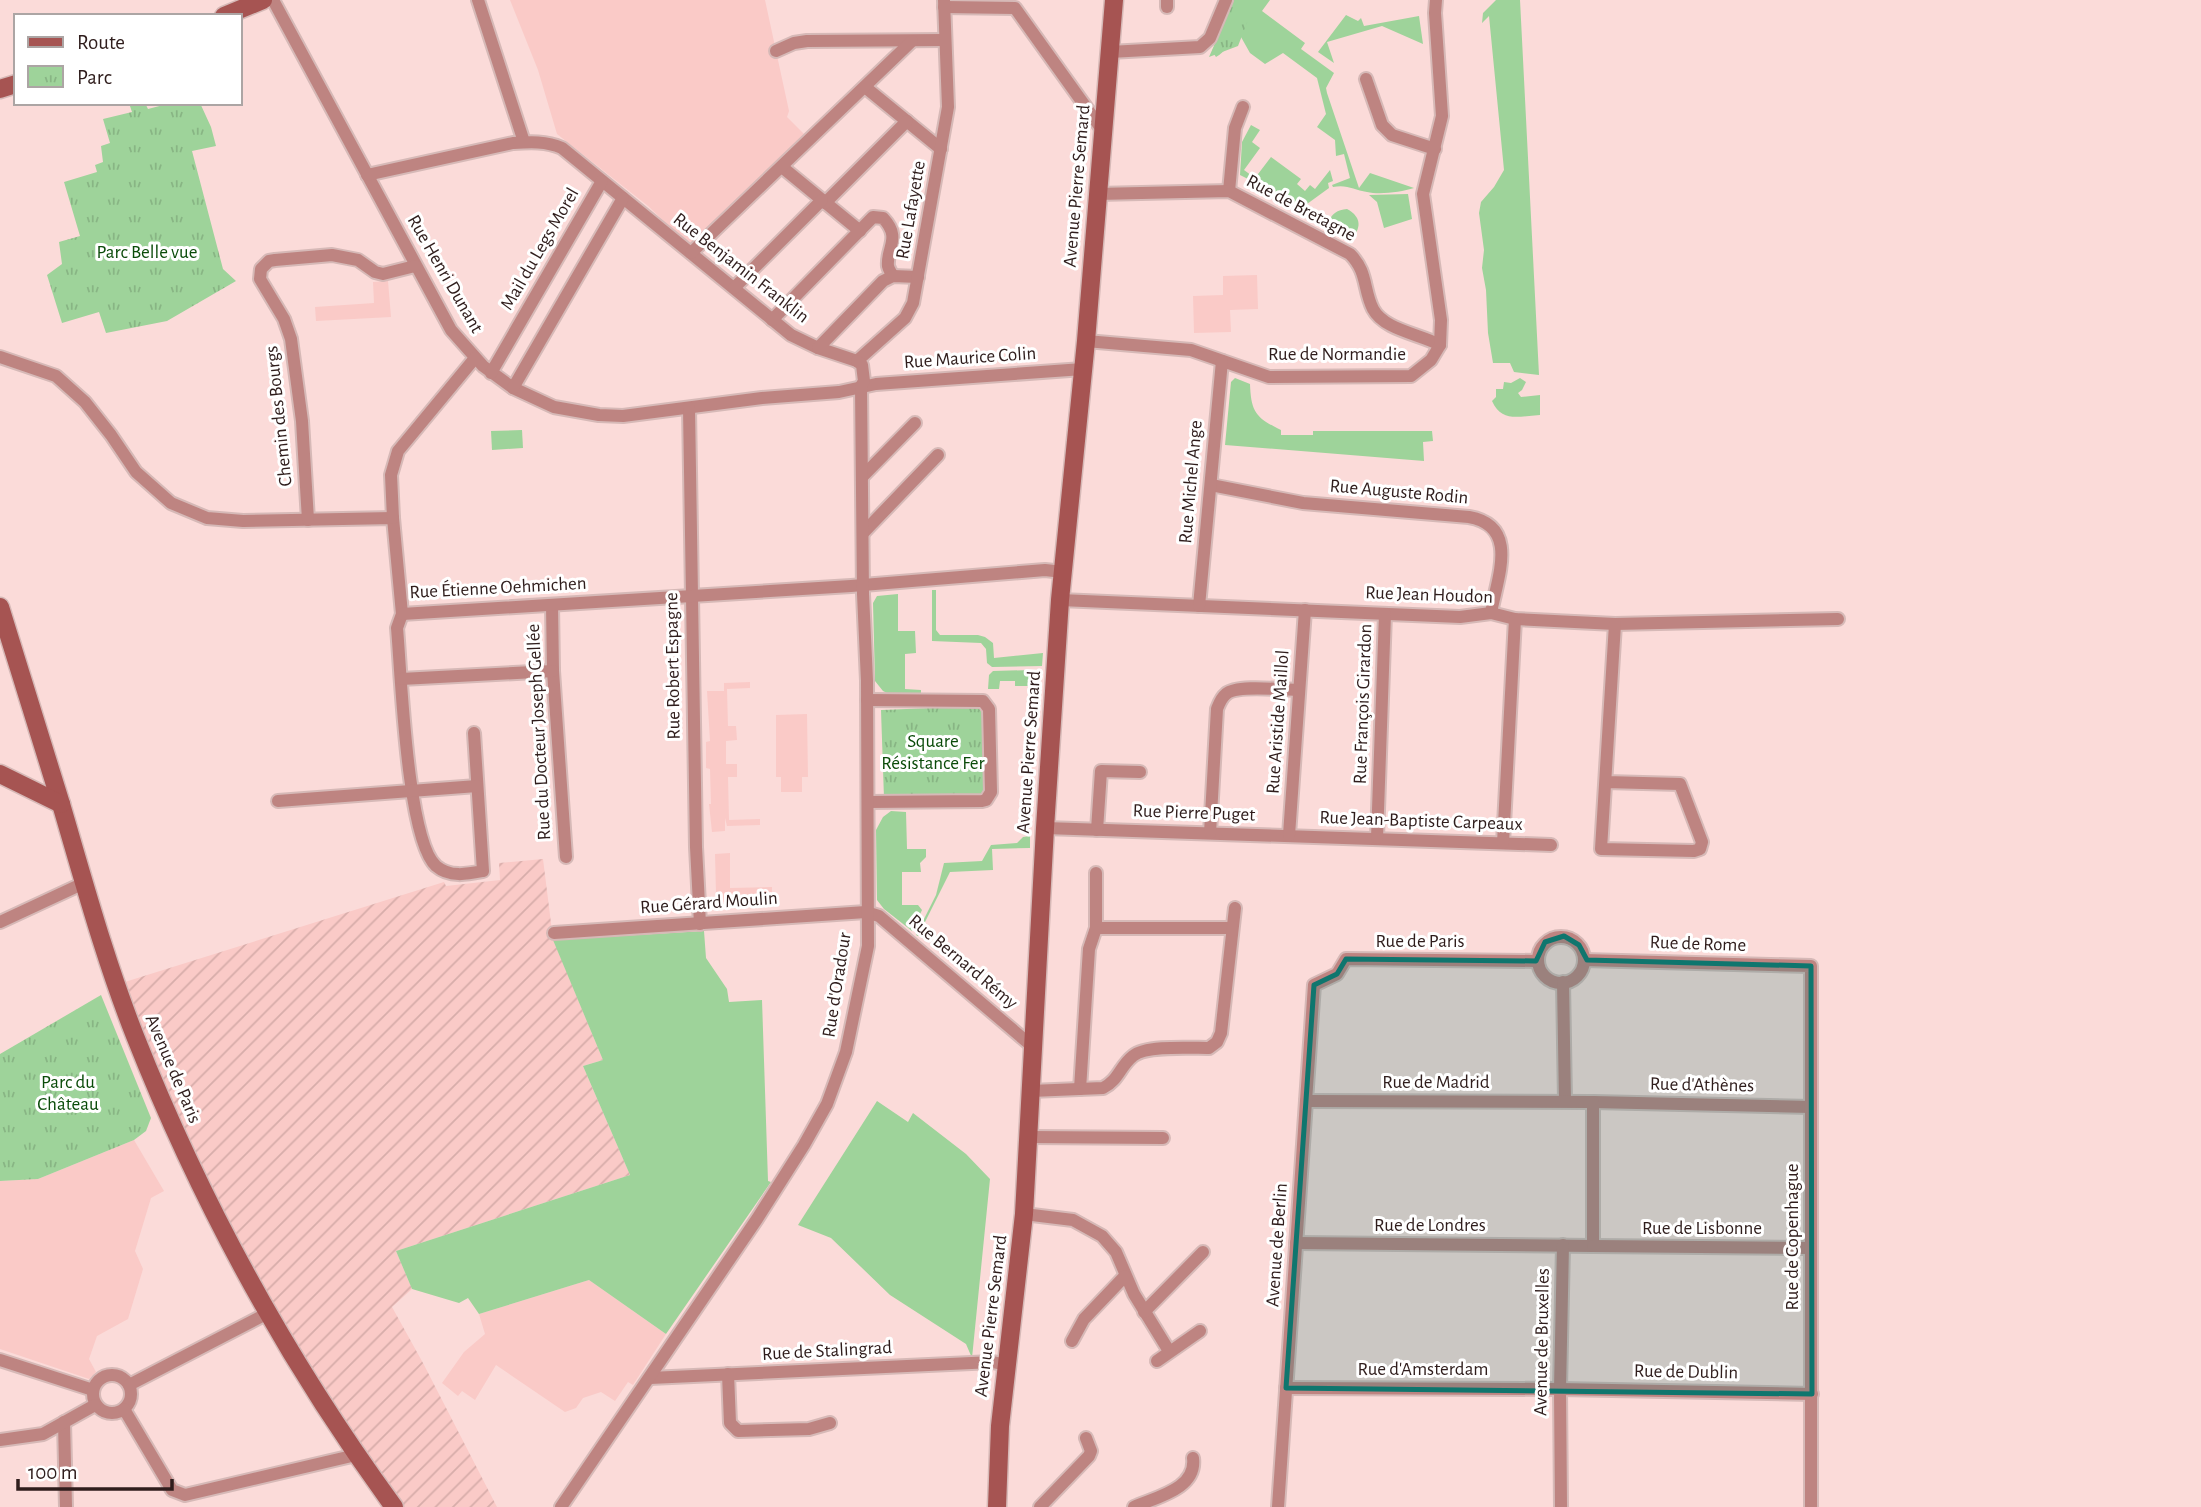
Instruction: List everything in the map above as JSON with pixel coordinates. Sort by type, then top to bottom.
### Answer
[{"type":"main road","points":[[229,14],[263,0]]},
{"type":"main road","name":"Avenue Pierre Semard","points":[[997,1507],[998,1454],[1006,1364],[1024,1214],[1060,600],[1086,341],[1114,0]]},
{"type":"main road","name":"Avenue de Paris","points":[[0,607],[84,883],[121,997],[151,1074],[208,1200],[268,1313],[356,1455],[394,1507]]},
{"type":"main road","points":[[0,774],[61,804]]},
{"type":"street","name":"Rue Henri Dunant","points":[[273,0],[451,330],[491,373],[513,388],[554,407],[586,414],[623,416],[762,398],[839,392],[861,386]]},
{"type":"street","points":[[367,176],[524,142],[478,0]]},
{"type":"street","points":[[1110,51],[1200,47],[1210,38],[1226,0]]},
{"type":"street","points":[[1436,0],[1434,13],[1442,116],[1423,194],[1441,320],[1440,345]]},
{"type":"street","points":[[944,3],[1015,8],[1103,131]]},
{"type":"street","name":"Rue Lafayette","points":[[857,361],[905,318],[913,303],[948,107],[944,3]]},
{"type":"street","points":[[776,51],[807,41],[945,40]]},
{"type":"street","points":[[691,253],[912,41]]},
{"type":"street","points":[[1366,79],[1382,125],[1392,135],[1435,149]]},
{"type":"street","name":"Rue Lafayette","points":[[865,87],[941,149]]},
{"type":"street","points":[[1229,191],[1235,128],[1243,107]]},
{"type":"street","name":"Rue Lafayette","points":[[734,288],[907,121]]},
{"type":"street","name":"Rue Benjamin Franklin","points":[[524,142],[555,145],[791,335],[818,348],[857,361]]},
{"type":"street","points":[[782,167],[860,231]]},
{"type":"street","name":"Mail du Legs Morel","points":[[491,373],[602,181]]},
{"type":"street","name":"Rue de Bretagne","points":[[1097,194],[1229,191],[1350,254],[1358,262],[1366,279],[1373,308],[1381,318],[1440,345]]},
{"type":"street","points":[[513,388],[623,198]]},
{"type":"street","name":"Rue Lafayette","points":[[772,320],[873,217],[883,218],[890,225],[893,244],[888,266],[893,276]]},
{"type":"street","name":"Chemin des Bourgs","points":[[308,520],[305,452],[291,339],[259,274],[269,261],[332,255],[358,260],[375,272],[383,274],[415,266]]},
{"type":"street","name":"Rue Lafayette","points":[[818,348],[883,281],[893,276],[918,277]]},
{"type":"street","name":"Rue de Normandie","points":[[1086,341],[1191,350],[1269,377],[1411,376],[1431,360],[1440,345]]},
{"type":"street","points":[[0,357],[56,376],[85,402],[136,472],[171,503],[207,519],[243,521],[393,518]]},
{"type":"street","name":"Rue Étienne Oehmichen","points":[[475,358],[398,451],[391,475],[402,614],[863,585],[1045,570],[1063,572]]},
{"type":"street","points":[[857,361],[853,367],[856,382],[861,386]]},
{"type":"street","name":"Rue Michel Ange","points":[[1199,606],[1222,361]]},
{"type":"street","name":"Rue Maurice Colin","points":[[861,386],[1083,369]]},
{"type":"street","name":"Rue d'Oradour","points":[[561,1507],[757,1219],[827,1104],[846,1052],[867,946],[867,700],[861,386]]},
{"type":"street","name":"Rue Robert Espagne","points":[[689,408],[690,596],[700,924]]},
{"type":"street","points":[[862,477],[915,423]]},
{"type":"street","points":[[863,533],[938,455]]},
{"type":"street","name":"Rue Auguste Rodin","points":[[1210,485],[1303,503],[1469,517],[1487,522],[1497,532],[1502,551],[1491,613]]},
{"type":"street","name":"Rue Jean Houdon","points":[[1060,600],[1460,617],[1491,613],[1516,619],[1615,624],[1838,619]]},
{"type":"street","name":"Rue du Docteur Joseph Gellée","points":[[552,606],[566,857]]},
{"type":"street","name":"Rue Aristide Maillol","points":[[1289,835],[1305,610]]},
{"type":"street","points":[[402,614],[397,628],[411,789],[424,847],[429,859],[438,868],[461,875],[483,871],[474,733]]},
{"type":"street","name":"Rue François Girardon","points":[[1377,838],[1385,614]]},
{"type":"street","points":[[1503,843],[1516,619]]},
{"type":"street","points":[[1606,782],[1680,784],[1702,842],[1700,849],[1601,849],[1615,624]]},
{"type":"street","points":[[401,679],[554,671]]},
{"type":"street","points":[[1210,833],[1217,709],[1221,700],[1227,693],[1237,689],[1299,690]]},
{"type":"street","points":[[867,700],[986,703],[989,709],[991,792],[986,800],[982,801],[868,802]]},
{"type":"street","name":"Rue Pierre Puget","points":[[1097,830],[1101,771],[1140,772]]},
{"type":"street","points":[[278,801],[477,786]]},
{"type":"street","name":"Rue Pierre Puget","points":[[1045,828],[1289,835]]},
{"type":"street","name":"Rue Jean-Baptiste Carpeaux","points":[[1289,835],[1551,845]]},
{"type":"street","points":[[1080,1089],[1089,948],[1096,928],[1096,873]]},
{"type":"street","points":[[0,922],[84,883]]},
{"type":"street","points":[[1031,1091],[1104,1088],[1113,1083],[1132,1056],[1144,1050],[1209,1048],[1217,1042],[1221,1033],[1235,908]]},
{"type":"street","name":"Rue Gérard Moulin","points":[[554,933],[866,912]]},
{"type":"street","name":"Rue Bernard Rémy","points":[[866,912],[879,916],[1033,1047]]},
{"type":"street","points":[[1096,928],[1232,928]]},
{"type":"street","points":[[1564,936],[1579,945],[1584,960],[1578,975],[1563,982],[1546,978],[1537,961],[1540,948],[1545,942],[1564,936]]},
{"type":"street","name":"Rue de Paris","points":[[1314,985],[1337,975],[1346,959],[1537,961]]},
{"type":"street","name":"Rue de Rome","points":[[1584,960],[1811,966]]},
{"type":"street","name":"Rue de Copenhague","points":[[1811,966],[1811,1507]]},
{"type":"street","points":[[1563,982],[1565,1101],[1593,1102],[1593,1246]]},
{"type":"street","name":"Avenue de Berlin","points":[[1278,1507],[1314,985]]},
{"type":"street","name":"Rue de Madrid","points":[[1307,1101],[1565,1101]]},
{"type":"street","name":"Rue d'Athènes","points":[[1593,1102],[1811,1107]]},
{"type":"street","points":[[1029,1137],[1163,1138]]},
{"type":"street","points":[[1024,1214],[1073,1220],[1091,1227],[1102,1236],[1116,1252],[1144,1312],[1169,1351]]},
{"type":"street","name":"Rue de Londres","points":[[1296,1243],[1563,1245]]},
{"type":"street","name":"Avenue de Bruxelles","points":[[1561,1507],[1563,1245],[1593,1246]]},
{"type":"street","name":"Rue de Lisbonne","points":[[1593,1246],[1811,1248]]},
{"type":"street","points":[[1144,1312],[1203,1252]]},
{"type":"street","points":[[1072,1341],[1084,1319],[1125,1276]]},
{"type":"street","points":[[129,1385],[268,1313]]},
{"type":"street","points":[[1157,1362],[1200,1331]]},
{"type":"street","points":[[0,1360],[93,1390]]},
{"type":"street","name":"Rue de Stalingrad","points":[[650,1378],[993,1362],[1006,1364]]},
{"type":"street","points":[[109,1374],[121,1377],[129,1385],[131,1398],[124,1409],[112,1414],[100,1410],[96,1405],[93,1390],[99,1380],[109,1374]]},
{"type":"street","points":[[728,1374],[730,1423],[738,1431],[809,1429],[830,1423]]},
{"type":"street","name":"Rue d'Amsterdam","points":[[1286,1388],[1560,1389]]},
{"type":"street","name":"Rue de Dublin","points":[[1560,1389],[1812,1394]]},
{"type":"street","points":[[0,1440],[43,1434],[96,1405]]},
{"type":"street","points":[[124,1409],[172,1490],[185,1495],[356,1455]]},
{"type":"street","points":[[64,1422],[66,1507]]},
{"type":"street","points":[[1040,1507],[1089,1456],[1091,1451],[1086,1438]]},
{"type":"street","points":[[1134,1507],[1182,1485],[1192,1473],[1193,1458]]},
{"type":"highlighted area","points":[[1564,936],[1579,945],[1587,960],[1811,966],[1812,1394],[1286,1388],[1314,985],[1337,974],[1346,959],[1536,961],[1545,942]]},
{"type":"shaded area","points":[[510,0],[765,0],[789,111],[787,117],[806,136],[692,248],[648,206],[557,134],[538,70]]},
{"type":"shaded area","points":[[1257,275],[1258,309],[1230,310],[1231,332],[1194,333],[1193,296],[1223,295],[1223,276]]},
{"type":"shaded area","points":[[388,281],[391,317],[316,321],[315,307],[374,303],[373,282]]},
{"type":"shaded area","points":[[750,682],[750,688],[727,689],[728,726],[736,726],[737,740],[726,741],[726,764],[737,764],[737,777],[728,777],[729,820],[760,819],[760,825],[727,826],[725,818],[725,831],[712,832],[709,804],[710,769],[706,768],[706,742],[710,741],[707,691],[724,691],[724,683]]},
{"type":"shaded area","points":[[807,714],[808,777],[802,777],[802,792],[781,792],[781,777],[776,777],[776,715]]},
{"type":"shaded area","points":[[730,853],[730,888],[772,887],[772,901],[721,902],[721,896],[716,893],[715,854]]},
{"type":"shaded area","points":[[543,859],[553,939],[603,1060],[583,1066],[630,1175],[396,1251],[412,1289],[392,1307],[497,1507],[402,1507],[281,1343],[112,986],[444,882],[446,886],[500,880],[499,863]]},
{"type":"shaded area","points":[[134,1140],[164,1191],[151,1198],[135,1251],[143,1269],[128,1319],[97,1336],[89,1359],[96,1372],[89,1379],[0,1349],[0,1181],[38,1179]]},
{"type":"shaded area","points":[[589,1280],[666,1334],[633,1385],[628,1382],[615,1401],[601,1392],[583,1398],[576,1408],[565,1412],[496,1365],[475,1400],[462,1391],[458,1396],[442,1383],[464,1352],[485,1334],[479,1314]]},
{"type":"green space","points":[[1234,0],[1260,0],[1252,10],[1238,46],[1209,57]]},
{"type":"green space","points":[[1239,0],[1270,0],[1262,11],[1305,43],[1301,49],[1334,73],[1326,88],[1327,93],[1359,188],[1370,173],[1414,188],[1378,193],[1333,187],[1332,185],[1350,178],[1344,154],[1336,156],[1335,140],[1317,127],[1326,114],[1317,78],[1283,53],[1265,64],[1250,53],[1241,37],[1216,57],[1212,51]]},
{"type":"green space","points":[[1496,0],[1520,0],[1539,375],[1514,372],[1510,363],[1493,363],[1488,333],[1482,268],[1484,250],[1479,213],[1481,202],[1504,170],[1489,16],[1482,23],[1483,13]]},
{"type":"green space","points":[[1346,15],[1358,21],[1361,18],[1364,26],[1419,16],[1423,44],[1382,26],[1327,42],[1334,63],[1318,52]]},
{"type":"green space","name":"Parc Belle vue","points":[[130,105],[146,105],[148,109],[163,105],[201,105],[216,146],[192,151],[223,269],[236,281],[167,321],[106,333],[99,312],[62,323],[47,275],[62,264],[59,242],[80,236],[64,182],[97,172],[95,165],[103,162],[101,146],[110,143],[103,119],[132,112]]},
{"type":"green space","points":[[1251,125],[1260,130],[1252,142],[1260,148],[1244,170],[1255,178],[1271,157],[1301,179],[1297,184],[1305,191],[1310,185],[1315,189],[1330,170],[1333,181],[1328,183],[1329,188],[1307,204],[1298,204],[1240,175],[1242,142]]},
{"type":"green space","points":[[1408,194],[1412,219],[1384,228],[1377,202],[1369,195]]},
{"type":"green space","points":[[1347,209],[1355,215],[1358,222],[1358,229],[1353,237],[1328,223],[1335,213]]},
{"type":"green space","points":[[1235,378],[1250,384],[1256,413],[1281,430],[1281,435],[1313,435],[1313,431],[1432,431],[1433,441],[1423,442],[1424,461],[1225,445],[1231,382]]},
{"type":"green space","points":[[1520,378],[1526,382],[1518,393],[1521,397],[1540,395],[1540,415],[1512,417],[1501,413],[1492,401],[1496,397],[1496,389],[1503,389],[1504,382],[1511,383]]},
{"type":"green space","points":[[522,430],[523,448],[492,450],[491,431]]},
{"type":"green space","points":[[932,590],[936,590],[936,630],[940,635],[985,637],[993,643],[994,658],[1043,653],[1042,666],[992,667],[987,663],[986,649],[981,643],[932,641]]},
{"type":"green space","points":[[898,594],[898,631],[915,631],[916,653],[905,654],[905,689],[921,690],[921,694],[891,695],[883,691],[875,681],[873,603],[877,596]]},
{"type":"green space","points":[[1031,670],[1031,686],[1015,686],[1015,681],[1000,681],[999,689],[988,689],[989,675],[993,671]]},
{"type":"green space","name":"Square Résistance Fer","points":[[982,706],[985,793],[884,798],[881,710]]},
{"type":"green space","points":[[891,811],[906,812],[907,849],[926,849],[926,857],[920,863],[921,872],[902,872],[902,905],[918,905],[922,910],[912,931],[877,900],[876,830],[883,817]]},
{"type":"green space","points":[[1030,836],[1030,848],[992,849],[993,870],[950,872],[918,936],[916,935],[936,895],[944,863],[982,861],[991,845],[1017,843],[1023,837]]},
{"type":"green space","points":[[704,931],[706,958],[727,989],[729,1002],[762,1000],[768,1181],[771,1182],[666,1334],[589,1280],[479,1314],[468,1298],[459,1303],[412,1289],[396,1251],[630,1175],[583,1066],[603,1060],[553,940]]},
{"type":"green space","name":"Parc du Château","points":[[101,995],[151,1118],[146,1131],[134,1140],[38,1179],[0,1181],[0,1054]]},
{"type":"green space","points":[[877,1101],[908,1122],[913,1113],[966,1154],[990,1179],[972,1358],[966,1344],[890,1295],[831,1238],[798,1225]]}]
